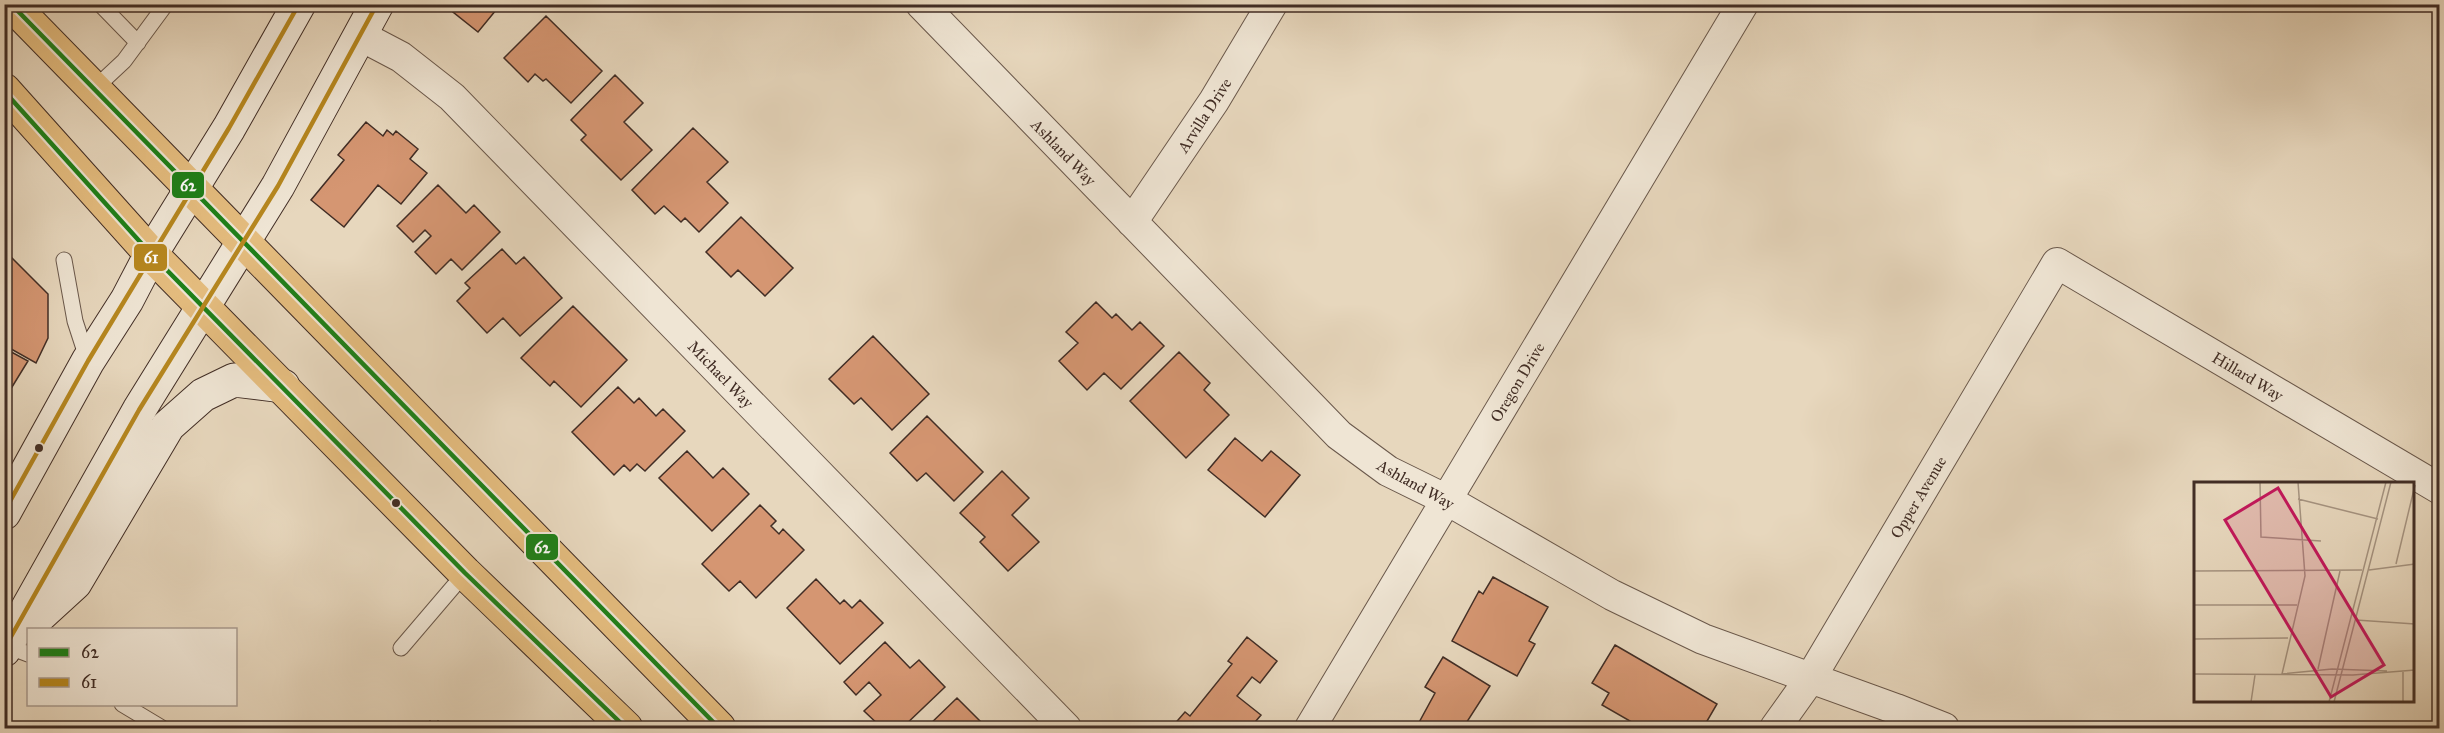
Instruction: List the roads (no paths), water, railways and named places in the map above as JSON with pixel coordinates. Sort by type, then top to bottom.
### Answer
[{"type":"main road","points":[[4,513],[88,361],[127,300],[191,187],[229,128],[299,4]]},
{"type":"main road","points":[[13,650],[139,410],[244,242],[361,36],[376,4]]},
{"type":"main road","points":[[15,6],[719,729]]},
{"type":"main road","points":[[4,90],[151,254],[465,573],[626,729]]},
{"type":"main road","points":[[33,628],[75,583],[168,426],[203,395],[234,380],[283,386]]},
{"type":"main road","points":[[13,650],[27,635]]},
{"type":"street","name":"Ashland Way","points":[[921,4],[1339,435],[1388,471],[1447,500],[1612,595],[1703,639],[1944,729]]},
{"type":"street","name":"Arvilla Drive","points":[[1132,222],[1214,101],[1272,4]]},
{"type":"street","name":"Oregon Drive","points":[[1310,729],[1743,4]]},
{"type":"street","name":"Michael Way","points":[[361,36],[401,57],[452,97],[1066,729]]},
{"type":"street","name":"Hillard Way","points":[[2057,264],[2439,489]]},
{"type":"street","name":"Opper Avenue","points":[[1775,729],[1810,679],[2057,264]]},
{"type":"lane","points":[[100,4],[138,43]]},
{"type":"lane","points":[[94,89],[124,62],[166,4]]},
{"type":"lane","points":[[64,260],[75,321],[88,361]]},
{"type":"lane","points":[[401,648],[465,573]]},
{"type":"lane","points":[[124,706],[162,729]]}]
